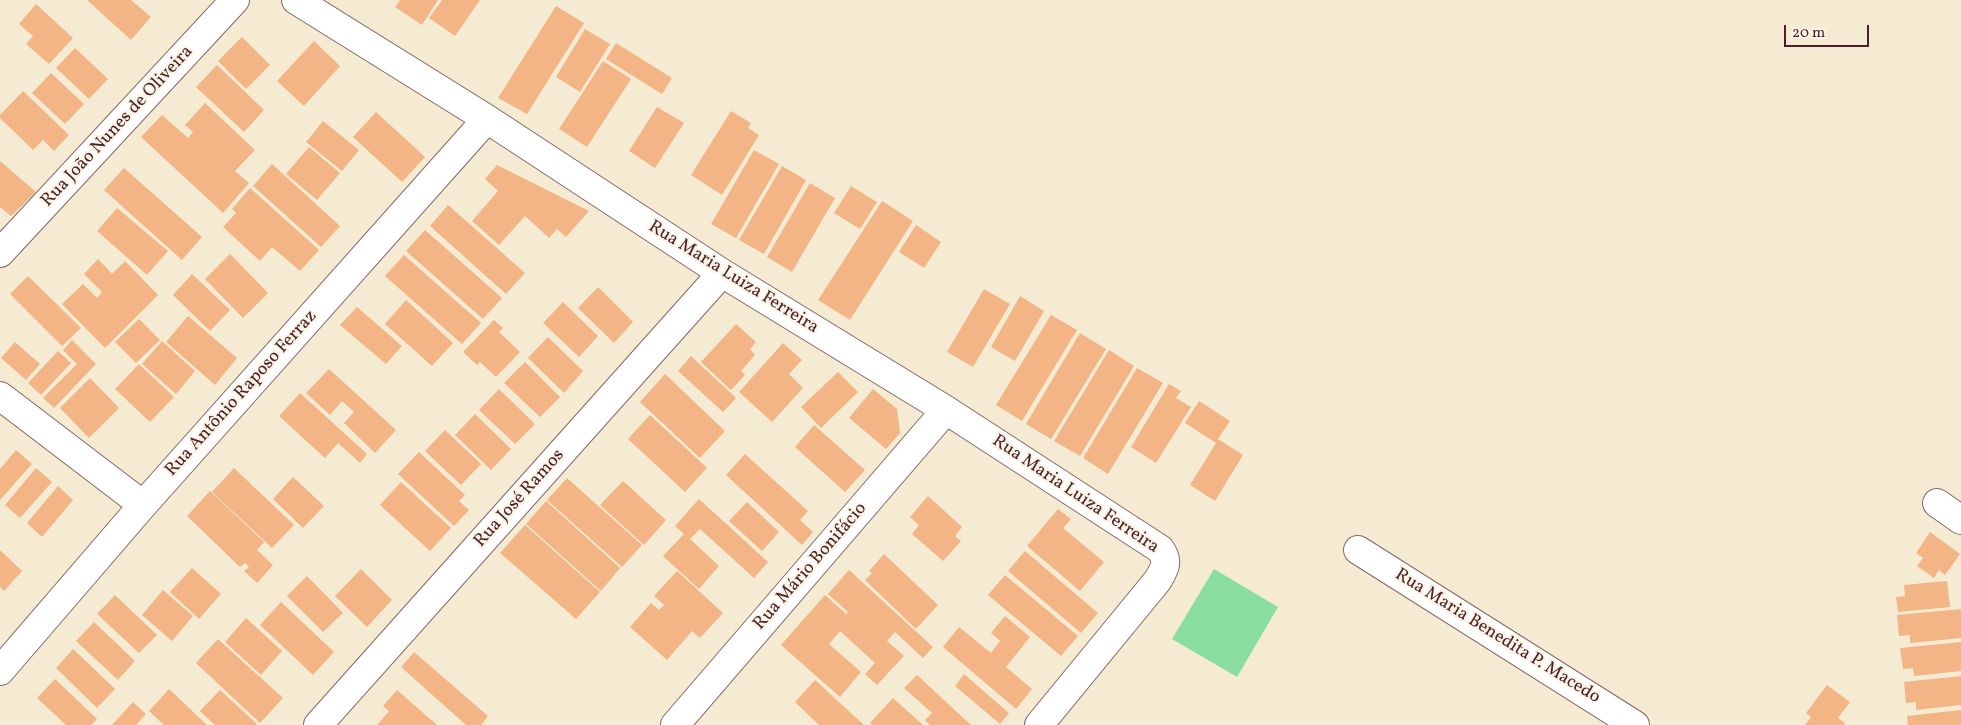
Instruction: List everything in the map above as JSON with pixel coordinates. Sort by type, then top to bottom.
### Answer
[{"type":"street","name":"Rua João Nunes de Oliveira","points":[[0,253],[235,0]]},
{"type":"street","name":"Rua Maria Luiza Ferreira","points":[[296,0],[487,119],[722,273],[946,410],[1160,549],[1166,561],[1165,570],[1039,725]]},
{"type":"street","name":"Rua Antônio Raposo Ferraz","points":[[0,671],[143,505],[487,119]]},
{"type":"street","name":"Rua José Ramos","points":[[318,725],[722,273]]},
{"type":"street","points":[[0,396],[143,505]]},
{"type":"street","name":"Rua Mário Bonifácio","points":[[675,725],[946,410]]},
{"type":"street","points":[[1938,503],[1961,520]]},
{"type":"street","name":"Rua Maria Benedita P. Macedo","points":[[1358,550],[1635,725]]},
{"type":"green space","points":[[1214,569],[1278,607],[1237,677],[1172,639]]},
{"type":"building","points":[[87,0],[131,0],[151,17],[131,40]]},
{"type":"building","points":[[400,0],[438,0],[422,25],[395,7]]},
{"type":"building","points":[[442,0],[480,0],[455,36],[429,18]]},
{"type":"building","points":[[36,4],[73,38],[49,64],[26,44],[33,36],[19,24]]},
{"type":"building","points":[[556,6],[584,23],[527,114],[498,98]]},
{"type":"building","points":[[585,29],[610,44],[580,92],[556,77]]},
{"type":"building","points":[[242,37],[270,65],[246,89],[218,61]]},
{"type":"building","points":[[314,41],[340,66],[304,106],[277,81]]},
{"type":"building","points":[[616,43],[672,78],[662,94],[606,59]]},
{"type":"building","points":[[75,48],[108,79],[89,99],[56,68]]},
{"type":"building","points":[[603,61],[631,79],[587,147],[559,129]]},
{"type":"building","points":[[217,65],[264,110],[244,132],[196,87]]},
{"type":"building","points":[[51,73],[84,104],[65,124],[32,93]]},
{"type":"building","points":[[23,91],[69,135],[54,151],[43,140],[33,150],[0,118],[0,115]]},
{"type":"building","points":[[205,103],[255,150],[235,171],[249,183],[223,213],[141,137],[162,115],[188,138],[193,132],[185,125]]},
{"type":"building","points":[[657,107],[684,123],[655,168],[629,151]]},
{"type":"building","points":[[731,111],[751,123],[748,128],[759,135],[722,195],[691,175]]},
{"type":"building","points":[[376,112],[425,157],[402,182],[353,137]]},
{"type":"building","points":[[323,121],[359,150],[342,171],[306,142]]},
{"type":"building","points":[[309,147],[340,173],[317,200],[286,174]]},
{"type":"building","points":[[754,150],[779,164],[736,238],[711,224]]},
{"type":"building","points":[[0,161],[36,192],[11,216],[0,207]]},
{"type":"building","points":[[272,164],[340,226],[321,247],[253,186]]},
{"type":"building","points":[[497,165],[589,211],[566,237],[557,229],[549,238],[525,216],[499,245],[472,221],[498,191],[485,179]]},
{"type":"building","points":[[782,166],[806,180],[764,254],[739,240]]},
{"type":"building","points":[[124,168],[202,237],[182,260],[104,190]]},
{"type":"building","points":[[810,183],[835,198],[792,272],[767,257]]},
{"type":"building","points":[[851,186],[877,202],[860,229],[834,213]]},
{"type":"building","points":[[250,188],[319,250],[300,271],[272,247],[260,261],[223,227],[236,213],[232,209]]},
{"type":"building","points":[[882,201],[913,221],[850,320],[818,300]]},
{"type":"building","points":[[448,205],[525,273],[506,294],[430,226]]},
{"type":"building","points":[[117,208],[168,251],[147,275],[97,231]]},
{"type":"building","points":[[916,225],[941,242],[924,268],[899,252]]},
{"type":"building","points":[[425,230],[502,298],[483,319],[406,251]]},
{"type":"building","points":[[230,254],[268,293],[243,318],[205,279]]},
{"type":"building","points":[[404,255],[481,323],[462,344],[385,276]]},
{"type":"building","points":[[98,259],[112,274],[125,261],[158,295],[105,348],[62,304],[83,284],[97,298],[102,292],[84,274]]},
{"type":"building","points":[[192,274],[230,310],[210,331],[173,295]]},
{"type":"building","points":[[28,276],[81,328],[62,346],[10,294]]},
{"type":"building","points":[[598,287],[633,322],[614,343],[578,308]]},
{"type":"building","points":[[984,289],[1010,304],[973,367],[947,352]]},
{"type":"building","points":[[1020,296],[1044,311],[1015,361],[991,347]]},
{"type":"building","points":[[406,300],[453,343],[432,366],[385,324]]},
{"type":"building","points":[[563,302],[598,336],[579,357],[543,323]]},
{"type":"building","points":[[357,307],[402,346],[386,364],[340,325]]},
{"type":"building","points":[[1051,315],[1077,330],[1022,421],[996,405]]},
{"type":"building","points":[[188,316],[237,358],[215,385],[166,342]]},
{"type":"building","points":[[139,319],[160,340],[136,363],[115,342]]},
{"type":"building","points":[[494,320],[503,328],[499,332],[520,352],[496,377],[480,362],[477,365],[463,352]]},
{"type":"building","points":[[736,324],[756,342],[750,349],[755,355],[741,371],[745,375],[731,390],[701,362]]},
{"type":"building","points":[[1080,333],[1106,349],[1051,439],[1026,424]]},
{"type":"building","points":[[548,337],[583,371],[564,393],[528,358]]},
{"type":"building","points":[[72,340],[96,364],[54,408],[43,398],[77,364],[63,350]]},
{"type":"building","points":[[162,341],[195,371],[176,394],[142,364]]},
{"type":"building","points":[[15,342],[40,364],[26,380],[1,358]]},
{"type":"building","points":[[783,343],[802,360],[789,374],[803,388],[772,422],[739,392]]},
{"type":"building","points":[[1109,350],[1134,366],[1080,456],[1054,441]]},
{"type":"building","points":[[58,351],[71,363],[41,395],[28,383]]},
{"type":"building","points":[[691,356],[736,398],[723,412],[678,371]]},
{"type":"building","points":[[525,362],[560,397],[540,417],[504,383]]},
{"type":"building","points":[[139,364],[174,397],[150,422],[115,389]]},
{"type":"building","points":[[1137,368],[1163,383],[1108,474],[1083,458]]},
{"type":"building","points":[[329,369],[396,430],[375,453],[344,423],[354,412],[342,401],[330,415],[306,393]]},
{"type":"building","points":[[838,372],[858,392],[821,428],[801,407]]},
{"type":"building","points":[[665,374],[725,431],[700,458],[640,402]]},
{"type":"building","points":[[90,378],[119,408],[89,438],[60,408]]},
{"type":"building","points":[[1169,384],[1181,391],[1176,398],[1191,407],[1156,463],[1131,447]]},
{"type":"building","points":[[499,389],[535,424],[515,444],[479,410]]},
{"type":"building","points":[[873,389],[897,409],[900,433],[886,449],[849,418]]},
{"type":"building","points":[[300,393],[367,454],[360,463],[338,443],[325,458],[279,416]]},
{"type":"building","points":[[1199,401],[1230,421],[1218,439],[1243,455],[1215,501],[1190,485],[1216,443],[1185,423]]},
{"type":"building","points":[[475,414],[511,449],[491,470],[455,435]]},
{"type":"building","points":[[650,415],[707,468],[685,492],[628,439]]},
{"type":"building","points":[[814,425],[865,470],[845,492],[795,447]]},
{"type":"building","points":[[445,430],[481,464],[461,485],[425,451]]},
{"type":"building","points":[[16,450],[32,464],[0,500],[0,469]]},
{"type":"building","points":[[419,452],[465,495],[459,501],[469,510],[454,526],[398,474]]},
{"type":"building","points":[[745,454],[808,511],[800,520],[813,532],[802,545],[726,475]]},
{"type":"building","points":[[36,468],[52,482],[20,518],[5,505]]},
{"type":"building","points":[[234,468],[294,525],[272,548],[212,492]]},
{"type":"building","points":[[293,477],[324,506],[303,528],[273,499]]},
{"type":"building","points":[[567,478],[642,545],[622,567],[547,500]]},
{"type":"building","points":[[623,481],[666,520],[644,545],[600,505]]},
{"type":"building","points":[[401,482],[451,528],[430,551],[380,505]]},
{"type":"building","points":[[58,486],[73,500],[42,537],[27,523]]},
{"type":"building","points":[[210,491],[264,542],[257,550],[273,565],[257,583],[244,571],[249,567],[245,563],[240,567],[187,516]]},
{"type":"building","points":[[928,496],[962,527],[955,536],[961,541],[943,561],[912,534],[919,525],[910,517]]},
{"type":"building","points":[[699,499],[768,562],[754,578],[700,529],[690,539],[719,566],[699,589],[663,556],[684,534],[675,526]]},
{"type":"building","points":[[546,501],[620,568],[601,591],[526,524]]},
{"type":"building","points":[[747,502],[779,532],[762,551],[729,521]]},
{"type":"building","points":[[1058,509],[1071,519],[1063,528],[1104,562],[1080,591],[1027,546]]},
{"type":"building","points":[[525,525],[600,592],[576,619],[500,553]]},
{"type":"building","points":[[1930,532],[1960,554],[1945,575],[1939,570],[1934,578],[1917,566],[1923,558],[1916,553]]},
{"type":"building","points":[[0,550],[22,571],[4,591],[0,587]]},
{"type":"building","points":[[1025,551],[1098,613],[1081,633],[1008,571]]},
{"type":"building","points":[[884,554],[938,605],[916,629],[865,580],[872,573],[869,571]]},
{"type":"building","points":[[192,568],[221,594],[199,619],[170,592]]},
{"type":"building","points":[[361,569],[392,600],[367,627],[335,596]]},
{"type":"building","points":[[849,570],[933,647],[923,658],[895,632],[887,641],[904,656],[877,685],[865,674],[875,663],[840,631],[829,644],[861,672],[840,697],[781,645],[825,595],[846,614],[848,612],[828,594]]},
{"type":"building","points":[[677,571],[723,613],[700,638],[692,631],[667,660],[630,627],[651,603],[659,610],[664,605],[654,596]]},
{"type":"building","points":[[1005,575],[1078,636],[1061,656],[988,595]]},
{"type":"building","points":[[307,576],[343,613],[323,632],[287,596]]},
{"type":"building","points":[[1947,581],[1950,607],[1898,612],[1896,597],[1905,596],[1904,585]]},
{"type":"building","points":[[163,590],[193,616],[172,641],[142,615]]},
{"type":"building","points":[[115,595],[157,635],[139,653],[97,614]]},
{"type":"building","points":[[281,602],[334,652],[313,675],[260,625]]},
{"type":"building","points":[[1961,609],[1961,638],[1910,643],[1910,635],[1899,636],[1897,615]]},
{"type":"building","points":[[1005,616],[1030,637],[1006,667],[1032,689],[1016,709],[943,647],[959,627],[991,653],[1000,641],[991,633]]},
{"type":"building","points":[[246,618],[282,651],[261,675],[225,642]]},
{"type":"building","points":[[94,622],[135,661],[118,680],[76,641]]},
{"type":"building","points":[[218,639],[283,698],[260,723],[196,663]]},
{"type":"building","points":[[1961,642],[1961,671],[1914,676],[1913,668],[1903,669],[1900,648]]},
{"type":"building","points":[[73,649],[115,689],[97,708],[56,668]]},
{"type":"building","points":[[414,652],[488,716],[481,725],[466,725],[401,667]]},
{"type":"building","points":[[964,674],[1009,713],[1000,724],[955,686]]},
{"type":"building","points":[[917,675],[971,725],[930,725],[925,720],[932,713],[904,688]]},
{"type":"building","points":[[1961,676],[1961,705],[1916,710],[1916,702],[1906,703],[1904,682]]},
{"type":"building","points":[[55,679],[97,719],[91,725],[66,725],[37,698]]},
{"type":"building","points":[[815,680],[864,725],[819,725],[795,702]]},
{"type":"building","points":[[1827,685],[1850,702],[1838,718],[1845,723],[1844,725],[1805,725],[1811,717],[1806,713]]},
{"type":"building","points":[[169,689],[207,725],[164,725],[149,711]]},
{"type":"building","points":[[220,690],[257,724],[215,725],[200,711]]},
{"type":"building","points":[[397,690],[437,725],[377,725],[389,711],[383,706]]},
{"type":"building","points":[[893,698],[923,725],[873,725],[870,723]]},
{"type":"building","points":[[133,702],[146,714],[136,725],[112,725]]},
{"type":"building","points":[[1961,710],[1961,725],[1908,725],[1907,716]]}]
